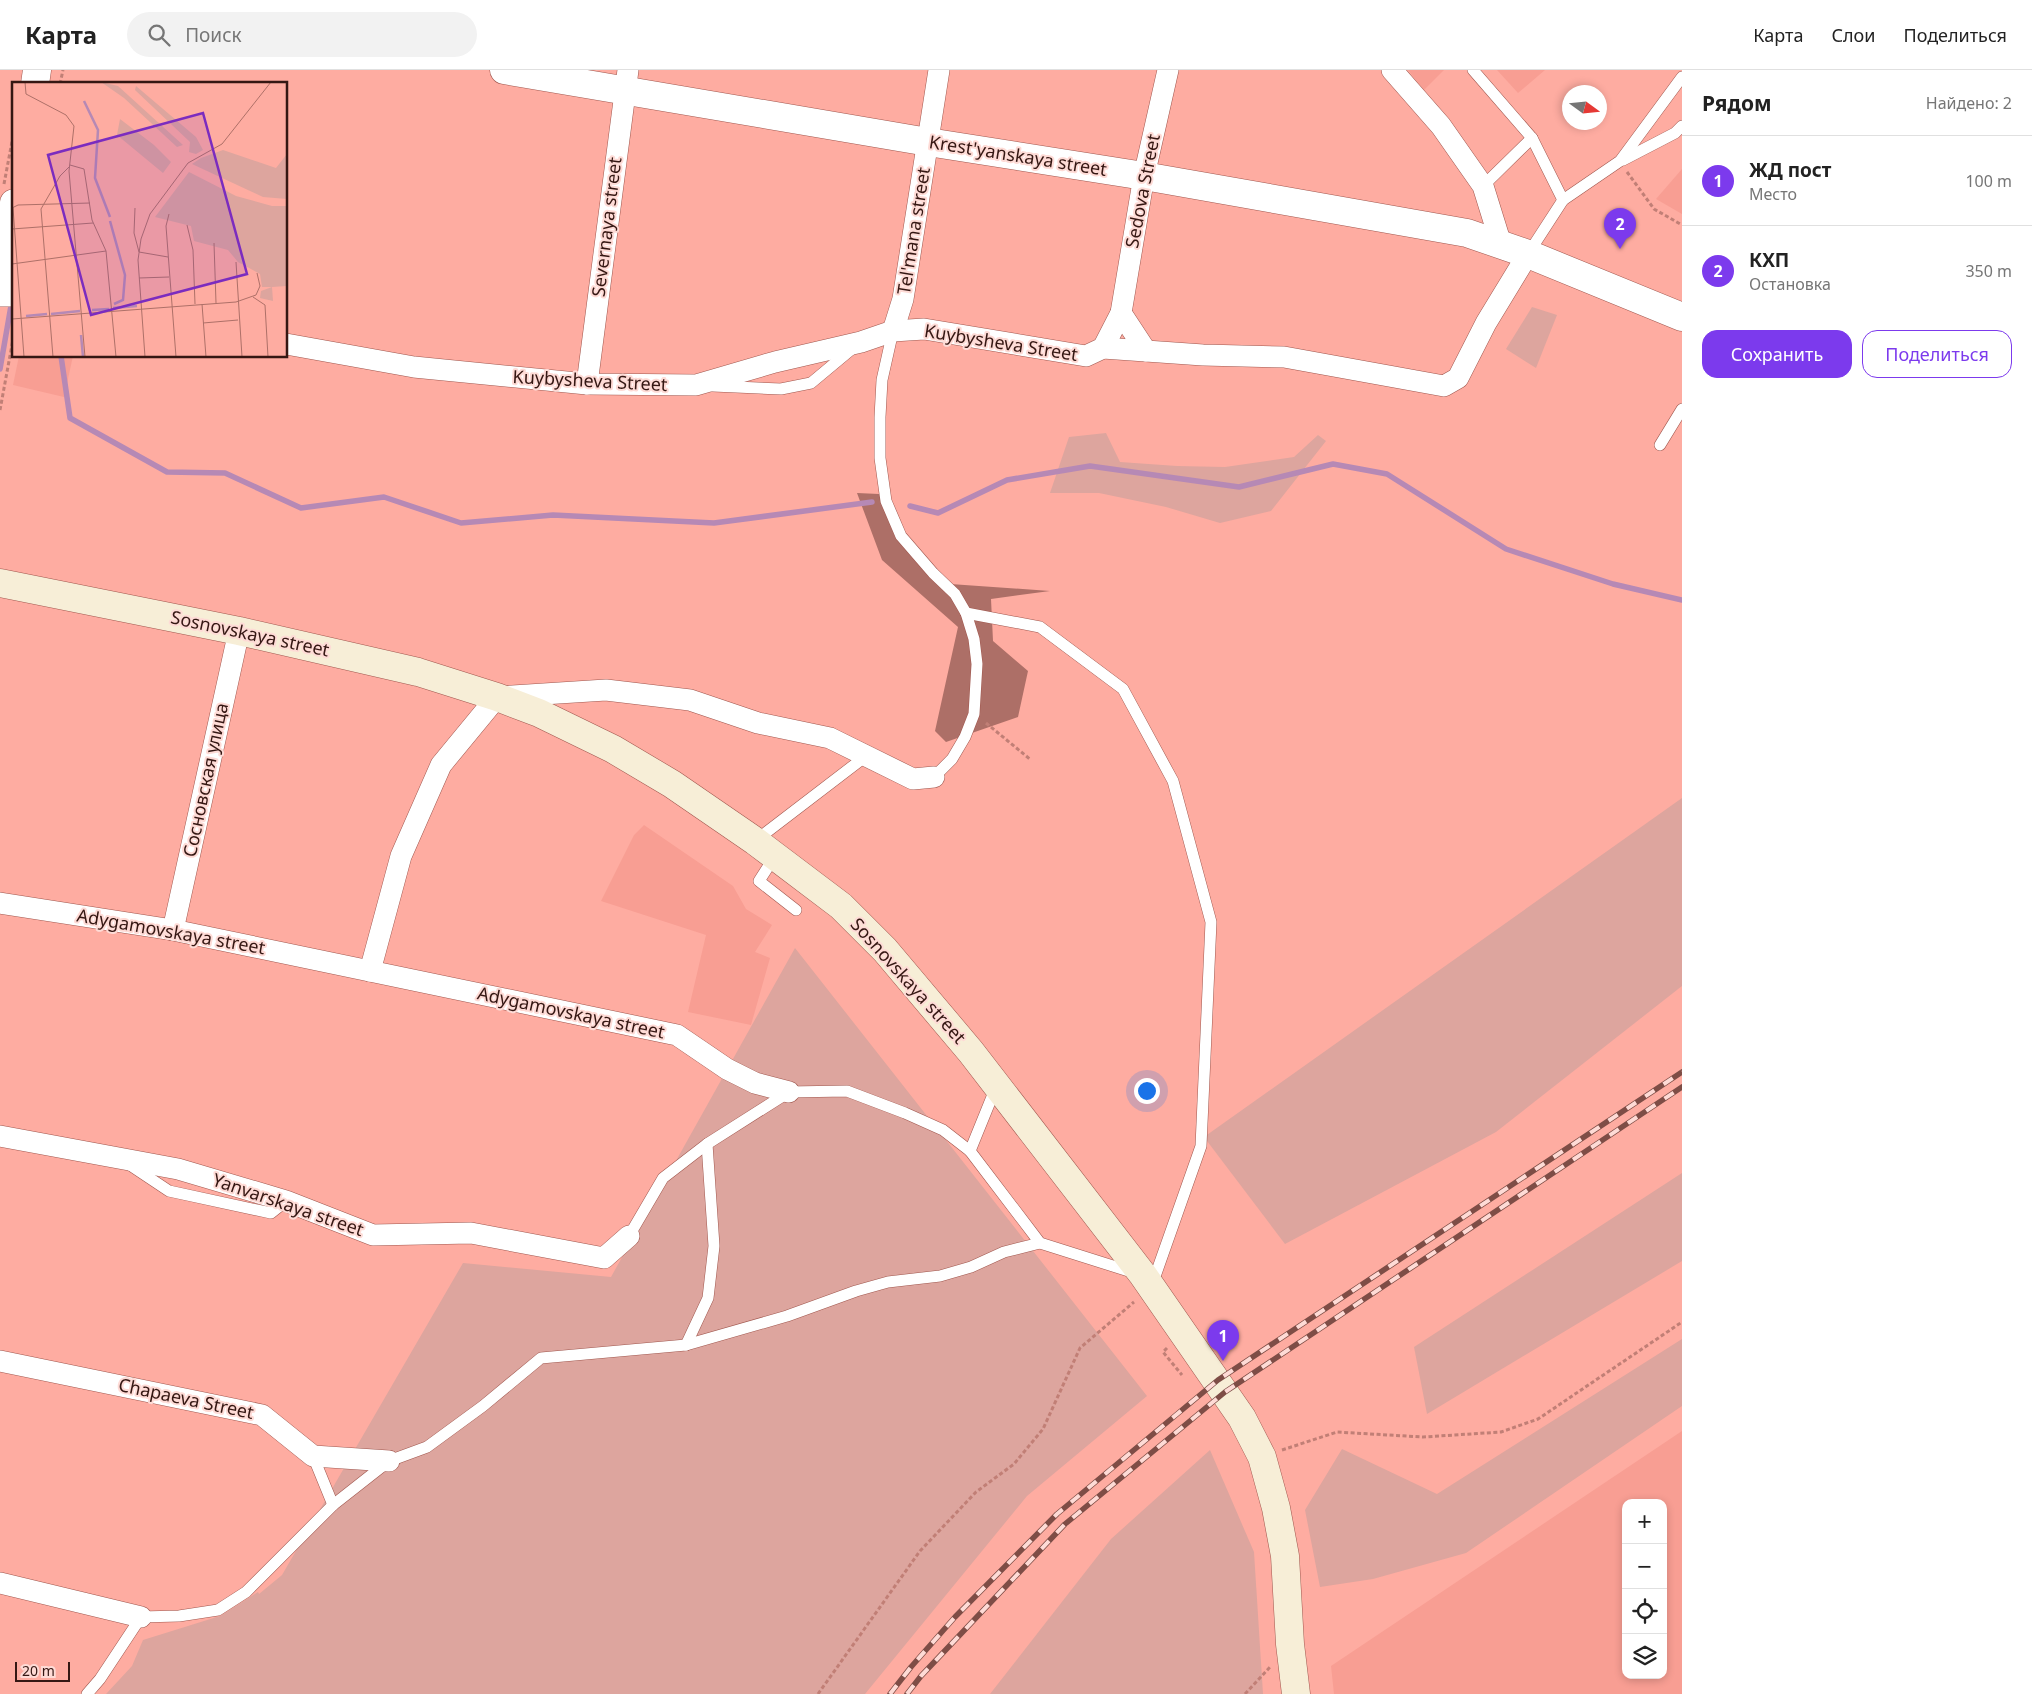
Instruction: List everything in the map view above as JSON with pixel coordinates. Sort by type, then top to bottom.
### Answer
[{"type":"main road","name":"Sosnovskaya street","points":[[0,583],[239,630],[418,672],[497,697],[539,713],[612,749],[672,784],[765,848],[841,906],[885,950],[971,1052],[1147,1281],[1221,1386],[1252,1435],[1262,1457],[1276,1508],[1285,1556],[1290,1644],[1296,1694]]},
{"type":"street","name":"Krest'yanskaya street","points":[[504,70],[626,80],[928,142],[1144,176],[1467,233],[1528,254],[1682,317]]},
{"type":"street","name":"Tel'mana street","points":[[893,331],[903,299],[939,70]]},
{"type":"street","name":"Sedova Street","points":[[1103,348],[1121,313],[1144,176],[1168,70]]},
{"type":"street","points":[[1392,70],[1441,126],[1483,186],[1501,244]]},
{"type":"street","name":"Severnaya street","points":[[587,384],[626,80]]},
{"type":"street","points":[[0,281],[9,195]]},
{"type":"street","name":"Kuybysheva Street","points":[[288,344],[414,367],[587,384],[696,386],[775,362],[861,342],[893,331],[924,329],[1086,356],[1103,348],[1203,355],[1284,357],[1444,386],[1458,378],[1486,323],[1528,254]]},
{"type":"street","points":[[1121,313],[1146,352]]},
{"type":"street","points":[[592,346],[614,385]]},
{"type":"street","name":"Сосновская улица","points":[[173,930],[239,630]]},
{"type":"street","name":"Sosnovskaya street","points":[[497,697],[606,690],[690,700],[758,723],[830,738],[913,779],[934,777]]},
{"type":"street","points":[[370,971],[401,856],[441,764],[497,697]]},
{"type":"street","name":"Adygamovskaya street","points":[[0,903],[173,930],[677,1035],[727,1069],[755,1083],[789,1092]]},
{"type":"street","name":"Yanvarskaya street","points":[[0,1136],[178,1168],[286,1201],[373,1235],[471,1233],[604,1258],[629,1236]]},
{"type":"street","name":"Chapaeva Street","points":[[0,1361],[262,1415],[313,1456]]},
{"type":"street","points":[[313,1456],[389,1461]]},
{"type":"street","points":[[0,1583],[141,1617]]},
{"type":"lane","points":[[1473,70],[1532,138],[1563,200]]},
{"type":"lane","points":[[1620,162],[1681,78],[1671,70]]},
{"type":"lane","points":[[1528,254],[1563,200],[1620,162],[1676,133],[1682,126]]},
{"type":"lane","points":[[1483,186],[1532,138]]},
{"type":"lane","points":[[893,331],[882,380],[880,417],[880,458],[886,501],[901,536],[932,573],[955,594],[966,613],[974,639],[977,664],[974,714],[965,737],[952,759],[934,777]]},
{"type":"lane","points":[[696,386],[780,389],[811,383],[861,342]]},
{"type":"lane","points":[[1660,445],[1682,409]]},
{"type":"lane","points":[[87,1694],[100,1679],[141,1617],[179,1616],[218,1610],[246,1592],[333,1505],[389,1461],[427,1447],[483,1406],[541,1358],[686,1345],[787,1316],[856,1291],[888,1282],[940,1276],[971,1267],[1004,1252],[1040,1244],[1147,1281],[1201,1146],[1211,922],[1173,781],[1123,689],[1040,627],[966,613]]},
{"type":"lane","points":[[796,910],[759,881],[765,848],[866,756]]},
{"type":"lane","points":[[970,1151],[997,1086]]},
{"type":"lane","points":[[629,1236],[664,1178],[707,1144],[789,1092],[847,1091],[943,1130],[970,1151],[1040,1244]]},
{"type":"lane","points":[[686,1345],[708,1298],[714,1246],[707,1144]]},
{"type":"lane","points":[[313,1456],[333,1505]]},
{"type":"path","points":[[9,195],[12,157]]},
{"type":"path","points":[[1620,162],[1654,209],[1682,224]]},
{"type":"path","points":[[0,410],[12,345]]},
{"type":"path","points":[[974,714],[1031,760]]},
{"type":"path","points":[[818,1694],[920,1551],[976,1492],[1014,1464],[1043,1429],[1080,1348],[1147,1281]]},
{"type":"path","points":[[1262,1457],[1337,1432],[1422,1437],[1501,1432],[1538,1419],[1682,1322]]},
{"type":"path","points":[[1245,1694],[1290,1644]]},
{"type":"shaded area","points":[[1408,70],[1444,70],[1424,90]]},
{"type":"shaded area","points":[[1497,70],[1545,70],[1518,93]]},
{"type":"shaded area","points":[[1682,169],[1682,214],[1656,199]]},
{"type":"shaded area","points":[[1532,307],[1557,315],[1536,368],[1506,349]]},
{"type":"shaded area","points":[[19,358],[73,358],[64,397],[13,385]]},
{"type":"shaded area","points":[[1106,433],[1120,462],[1177,466],[1225,467],[1294,457],[1318,435],[1326,441],[1271,511],[1220,523],[1166,507],[1099,493],[1050,493],[1069,437]]},
{"type":"shaded area","points":[[857,493],[879,494],[898,541],[936,583],[1050,591],[991,599],[993,641],[1028,671],[1018,717],[946,742],[935,731],[958,627],[882,560]]},
{"type":"shaded area","points":[[1682,798],[1682,986],[1496,1132],[1285,1244],[1204,1137]]},
{"type":"shaded area","points":[[644,825],[733,886],[746,909],[772,925],[755,952],[770,958],[751,1025],[688,1012],[706,935],[601,901],[634,835]]},
{"type":"shaded area","points":[[795,948],[1147,1396],[1027,1496],[865,1694],[106,1694],[132,1666],[143,1640],[220,1616],[258,1592],[259,1594],[282,1575],[463,1263],[611,1277]]},
{"type":"shaded area","points":[[1682,1173],[1682,1261],[1427,1414],[1414,1347]]},
{"type":"shaded area","points":[[1682,1339],[1682,1406],[1466,1553],[1373,1579],[1320,1587],[1305,1510],[1342,1449],[1437,1494]]},
{"type":"shaded area","points":[[1682,1431],[1682,1694],[1334,1694],[1331,1666]]},
{"type":"shaded area","points":[[1210,1450],[1254,1552],[1263,1694],[990,1694],[1111,1539]]},
{"type":"waterway","points":[[0,369],[12,300]]},
{"type":"waterway","points":[[61,358],[70,418],[167,472],[225,473],[301,508],[384,497],[461,523],[553,515],[714,523],[872,502]]},
{"type":"waterway","points":[[910,506],[938,513],[1007,480],[1090,466],[1239,487],[1333,464],[1387,474],[1506,549],[1613,584],[1682,600]]},
{"type":"railway","points":[[890,1694],[955,1617],[1057,1514],[1218,1380],[1682,1072]]},
{"type":"railway","points":[[907,1694],[921,1676],[1065,1524],[1225,1392],[1682,1087]]},
{"type":"place","name":"КХП","points":[[1620,249]]},
{"type":"place","name":"ЖД пост","points":[[1223,1361]]}]
